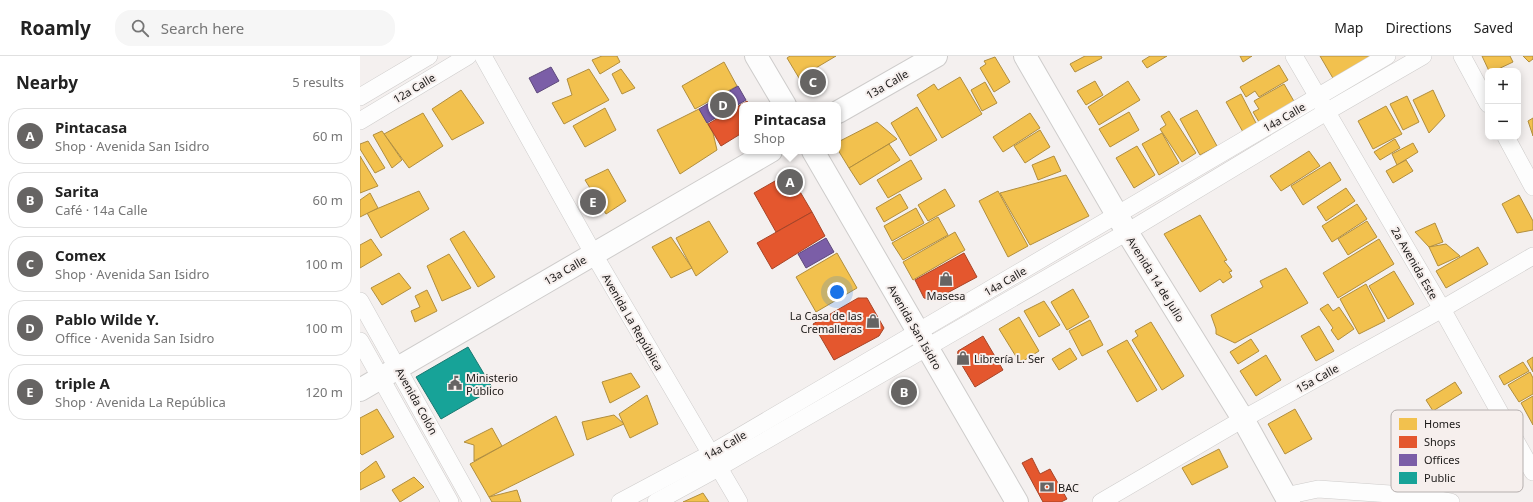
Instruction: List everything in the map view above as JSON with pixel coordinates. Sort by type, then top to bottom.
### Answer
[{"type":"street","name":"12a Calle","points":[[360,97],[428,56]]},
{"type":"street","name":"12a Calle","points":[[360,121],[468,56]]},
{"type":"street","name":"Avenida La República","points":[[483,56],[593,253],[739,502]]},
{"type":"street","points":[[756,56],[784,102]]},
{"type":"street","name":"13a Calle","points":[[841,110],[936,56]]},
{"type":"street","name":"Avenida 14 de Julio","points":[[1025,56],[1122,223],[1243,420],[1287,499]]},
{"type":"street","name":"2a Avenida Este","points":[[1294,56],[1442,309],[1498,410]]},
{"type":"street","name":"14a Calle","points":[[656,502],[714,461],[1122,223],[1317,97],[1387,56]]},
{"type":"street","points":[[1122,223],[1326,112],[1423,56]]},
{"type":"street","points":[[1462,56],[1485,98]]},
{"type":"street","points":[[1508,140],[1533,188]]},
{"type":"street","name":"13a Calle","points":[[360,390],[593,253],[766,154]]},
{"type":"street","name":"Avenida San Isidro","points":[[814,154],[1018,502]]},
{"type":"street","name":"15a Calle","points":[[1101,502],[1533,256]]},
{"type":"street","name":"Avenida Colón","points":[[360,301],[390,373],[450,502]]},
{"type":"street","name":"Avenida Colón","points":[[360,341],[390,373],[472,502]]},
{"type":"street","name":"2a Avenida Este","points":[[1523,454],[1533,472]]},
{"type":"street","name":"14a Calle","points":[[620,502],[714,461]]},
{"type":"street","points":[[1287,499],[1318,489],[1420,496],[1451,502]]},
{"type":"building: Homes","points":[[602,56],[617,56],[620,62],[600,74],[592,60]]},
{"type":"building: Homes","points":[[790,56],[836,56],[799,78],[787,58]]},
{"type":"building: Homes","points":[[1085,56],[1101,56],[1102,58],[1075,72],[1070,64]]},
{"type":"building: Homes","points":[[1150,56],[1167,56],[1147,68],[1142,61]]},
{"type":"building: Homes","points":[[1240,56],[1252,56],[1243,62]]},
{"type":"building: Homes","points":[[1320,56],[1375,56],[1334,80]]},
{"type":"building: Homes","points":[[1482,56],[1510,56],[1513,62],[1500,68],[1488,68]]},
{"type":"building: Homes","points":[[1523,56],[1533,56],[1533,59],[1529,62]]},
{"type":"building: Homes","points":[[995,57],[1010,82],[994,92],[980,68],[986,64],[984,61]]},
{"type":"building: Homes","points":[[724,62],[737,86],[695,109],[682,86]]},
{"type":"building: Homes","points":[[1279,65],[1288,80],[1259,97],[1255,91],[1246,97],[1240,87]]},
{"type":"building: Homes","points":[[589,69],[609,100],[564,124],[552,103],[572,95],[567,79]]},
{"type":"building: Homes","points":[[621,69],[635,88],[622,94],[612,74]]},
{"type":"building: Homes","points":[[960,77],[982,114],[942,138],[917,95],[934,84],[938,90]]},
{"type":"building: Homes","points":[[1095,81],[1103,95],[1086,105],[1077,91]]},
{"type":"building: Homes","points":[[1128,81],[1140,100],[1099,125],[1088,107]]},
{"type":"building: Homes","points":[[985,82],[997,103],[982,111],[971,90]]},
{"type":"building: Homes","points":[[1284,84],[1295,103],[1259,122],[1253,112],[1259,109],[1254,101]]},
{"type":"building: Homes","points":[[461,90],[484,123],[452,140],[432,109]]},
{"type":"building: Homes","points":[[1433,90],[1445,116],[1429,133],[1413,100]]},
{"type":"building: Homes","points":[[1241,94],[1257,125],[1243,132],[1226,102]]},
{"type":"building: Homes","points":[[1407,96],[1419,122],[1403,130],[1390,104]]},
{"type":"building: Homes","points":[[1386,106],[1402,134],[1373,149],[1358,121]]},
{"type":"building: Homes","points":[[917,107],[937,140],[910,156],[891,123]]},
{"type":"building: Homes","points":[[605,108],[616,130],[585,147],[573,126]]},
{"type":"building: Homes","points":[[699,109],[713,133],[717,150],[680,174],[657,130]]},
{"type":"building: Homes","points":[[1197,110],[1217,146],[1200,155],[1180,119]]},
{"type":"building: Homes","points":[[1169,111],[1196,153],[1182,162],[1160,129],[1166,125],[1161,116]]},
{"type":"building: Homes","points":[[1129,112],[1139,130],[1110,147],[1099,129]]},
{"type":"building: Homes","points":[[423,113],[443,146],[409,168],[384,134]]},
{"type":"building: Homes","points":[[1030,113],[1040,128],[1003,152],[993,137]]},
{"type":"building: Homes","points":[[1533,118],[1533,136],[1528,121]]},
{"type":"building: Homes","points":[[877,122],[897,139],[849,168],[840,154],[841,140]]},
{"type":"building: Homes","points":[[1040,130],[1050,147],[1025,163],[1014,146]]},
{"type":"building: Homes","points":[[382,131],[402,160],[392,168],[373,135]]},
{"type":"building: Homes","points":[[1162,133],[1179,163],[1159,175],[1142,144]]},
{"type":"building: Homes","points":[[1395,139],[1400,148],[1380,160],[1374,152]]},
{"type":"building: Homes","points":[[368,141],[385,168],[375,173],[360,149],[360,144]]},
{"type":"building: Homes","points":[[1413,143],[1418,152],[1397,165],[1392,154]]},
{"type":"building: Homes","points":[[889,144],[900,160],[860,185],[849,168]]},
{"type":"building: Homes","points":[[1137,146],[1155,175],[1134,188],[1116,158]]},
{"type":"building: Homes","points":[[1309,151],[1320,166],[1281,191],[1270,176]]},
{"type":"building: Homes","points":[[360,156],[378,186],[360,193]]},
{"type":"building: Homes","points":[[1054,156],[1061,171],[1038,180],[1032,165]]},
{"type":"building: Homes","points":[[911,160],[922,179],[888,198],[877,180]]},
{"type":"building: Homes","points":[[1406,160],[1413,171],[1393,183],[1386,171]]},
{"type":"building: Homes","points":[[1330,162],[1341,180],[1303,205],[1291,186]]},
{"type":"building: Homes","points":[[608,169],[626,201],[606,214],[585,180]]},
{"type":"building: Homes","points":[[1066,175],[1089,216],[1030,245],[1000,193]]},
{"type":"building: Homes","points":[[1346,188],[1355,201],[1326,221],[1317,207]]},
{"type":"building: Homes","points":[[945,189],[955,206],[928,221],[918,205]]},
{"type":"building: Homes","points":[[419,191],[429,209],[381,238],[367,213]]},
{"type":"building: Homes","points":[[998,191],[1028,246],[1008,257],[979,201]]},
{"type":"building: Homes","points":[[370,193],[378,208],[360,217],[360,200]]},
{"type":"building: Homes","points":[[900,194],[908,208],[884,222],[876,208]]},
{"type":"building: Homes","points":[[1519,195],[1533,221],[1533,230],[1517,233],[1502,204]]},
{"type":"building: Homes","points":[[1357,204],[1367,219],[1332,242],[1322,226]]},
{"type":"building: Homes","points":[[916,208],[924,223],[892,241],[884,226]]},
{"type":"building: Homes","points":[[1200,215],[1227,260],[1224,261],[1232,271],[1229,272],[1232,277],[1223,283],[1220,279],[1200,292],[1164,234]]},
{"type":"building: Homes","points":[[938,217],[948,235],[903,260],[892,243]]},
{"type":"building: Homes","points":[[709,221],[728,252],[696,276],[676,238]]},
{"type":"building: Homes","points":[[1367,221],[1377,237],[1348,255],[1338,239]]},
{"type":"building: Homes","points":[[1435,223],[1443,242],[1429,247],[1415,232]]},
{"type":"building: Homes","points":[[464,231],[495,277],[478,287],[450,239]]},
{"type":"building: Homes","points":[[955,232],[965,250],[913,280],[903,262]]},
{"type":"building: Homes","points":[[671,237],[692,268],[671,278],[652,247]]},
{"type":"building: Homes","points":[[371,239],[382,255],[360,268],[360,245]]},
{"type":"building: Homes","points":[[1379,239],[1394,264],[1338,298],[1323,273]]},
{"type":"building: Homes","points":[[1446,244],[1460,256],[1438,266],[1429,247]]},
{"type":"building: Homes","points":[[1478,247],[1488,264],[1446,288],[1436,271]]},
{"type":"building: Homes","points":[[837,253],[857,288],[816,312],[796,277]]},
{"type":"building: Homes","points":[[449,254],[471,288],[442,301],[427,266]]},
{"type":"building: Homes","points":[[1286,268],[1308,303],[1235,343],[1216,334],[1216,329],[1211,315],[1263,287],[1260,281]]},
{"type":"building: Homes","points":[[1394,271],[1414,304],[1388,319],[1369,286]]},
{"type":"building: Homes","points":[[399,273],[411,288],[382,305],[371,288]]},
{"type":"building: Homes","points":[[1366,284],[1385,321],[1359,334],[1340,299]]},
{"type":"building: Homes","points":[[1073,289],[1089,317],[1067,330],[1051,302]]},
{"type":"building: Homes","points":[[427,290],[437,311],[415,322],[411,311],[420,307],[415,296]]},
{"type":"building: Homes","points":[[1044,301],[1060,325],[1039,337],[1024,311]]},
{"type":"building: Homes","points":[[1328,304],[1333,311],[1339,307],[1354,329],[1338,340],[1331,330],[1333,328],[1320,309]]},
{"type":"building: Homes","points":[[1019,317],[1039,351],[1020,363],[999,329]]},
{"type":"building: Homes","points":[[1090,320],[1103,345],[1082,356],[1069,331]]},
{"type":"building: Homes","points":[[1151,322],[1184,376],[1162,390],[1132,340],[1138,336],[1135,331]]},
{"type":"building: Homes","points":[[1319,326],[1334,351],[1316,361],[1301,336]]},
{"type":"building: Homes","points":[[1251,339],[1259,351],[1238,364],[1230,352]]},
{"type":"building: Homes","points":[[1127,340],[1157,390],[1137,402],[1107,351]]},
{"type":"building: Homes","points":[[1070,348],[1077,359],[1059,370],[1052,359]]},
{"type":"building: Homes","points":[[1266,355],[1281,380],[1256,396],[1240,371]]},
{"type":"building: Homes","points":[[1533,357],[1533,372],[1527,361]]},
{"type":"building: Homes","points":[[1523,362],[1529,371],[1504,385],[1499,376]]},
{"type":"building: Homes","points":[[1530,372],[1533,378],[1533,394],[1519,402],[1508,385]]},
{"type":"building: Homes","points":[[631,373],[640,387],[610,403],[602,382]]},
{"type":"building: Homes","points":[[1455,382],[1462,393],[1435,410],[1432,410],[1426,400]]},
{"type":"building: Homes","points":[[647,395],[658,424],[630,438],[619,414]]},
{"type":"building: Homes","points":[[1533,396],[1533,425],[1521,403]]},
{"type":"building: Homes","points":[[377,409],[394,437],[362,455],[360,453],[360,418]]},
{"type":"building: Homes","points":[[1295,409],[1312,439],[1285,454],[1268,424]]},
{"type":"building: Homes","points":[[614,415],[624,424],[587,440],[582,422]]},
{"type":"building: Homes","points":[[556,416],[574,455],[489,497],[470,464]]},
{"type":"building: Homes","points":[[492,428],[502,446],[474,461],[474,445],[464,442]]},
{"type":"building: Homes","points":[[1219,449],[1228,467],[1192,485],[1182,468]]},
{"type":"building: Homes","points":[[376,461],[385,477],[360,490],[360,473]]},
{"type":"building: Homes","points":[[414,477],[424,487],[400,502],[392,490]]},
{"type":"building: Homes","points":[[517,490],[521,502],[492,502],[489,497]]},
{"type":"building: Homes","points":[[703,493],[709,502],[683,502]]},
{"type":"building: Shops","points":[[816,68],[826,86],[817,91],[806,90],[799,78]]},
{"type":"building: Shops","points":[[739,106],[739,135],[721,146],[708,124]]},
{"type":"building: Shops","points":[[789,173],[812,212],[776,232],[754,193]]},
{"type":"building: Shops","points":[[812,212],[825,236],[772,269],[757,243]]},
{"type":"building: Shops","name":"Masesa","points":[[964,253],[977,277],[934,300],[924,298],[915,280]]},
{"type":"building: Shops","points":[[858,298],[867,298],[884,328],[879,336],[834,360],[813,324]]},
{"type":"building: Shops","points":[[983,336],[1003,370],[975,387],[957,357],[958,351]]},
{"type":"building: Shops","name":"BAC","points":[[1032,458],[1040,474],[1050,469],[1067,499],[1061,502],[1043,502],[1022,463]]},
{"type":"building: Offices","points":[[551,67],[559,81],[537,93],[529,78]]},
{"type":"building: Offices","points":[[738,86],[746,100],[739,102],[739,104],[707,123],[699,109]]},
{"type":"building: Offices","points":[[826,238],[834,252],[806,268],[798,254]]},
{"type":"building: Public","name":"Ministerio Público","points":[[468,347],[493,389],[441,419],[416,377]]},
{"type":"place","name":"Comex","points":[[813,82]]},
{"type":"place","name":"Pablo Wilde Y.","points":[[723,105]]},
{"type":"place","name":"Pintacasa","points":[[790,182]]},
{"type":"place","name":"triple A","points":[[593,202]]},
{"type":"place","name":"Masesa","points":[[946,279]]},
{"type":"place","name":"La Casa de las Cremalleras","points":[[873,321]]},
{"type":"place","name":"Librería L. Ser","points":[[963,358]]},
{"type":"place","name":"Ministerio Público","points":[[455,383]]},
{"type":"place","name":"Sarita","points":[[904,392]]},
{"type":"place","name":"BAC","points":[[1047,487]]}]
